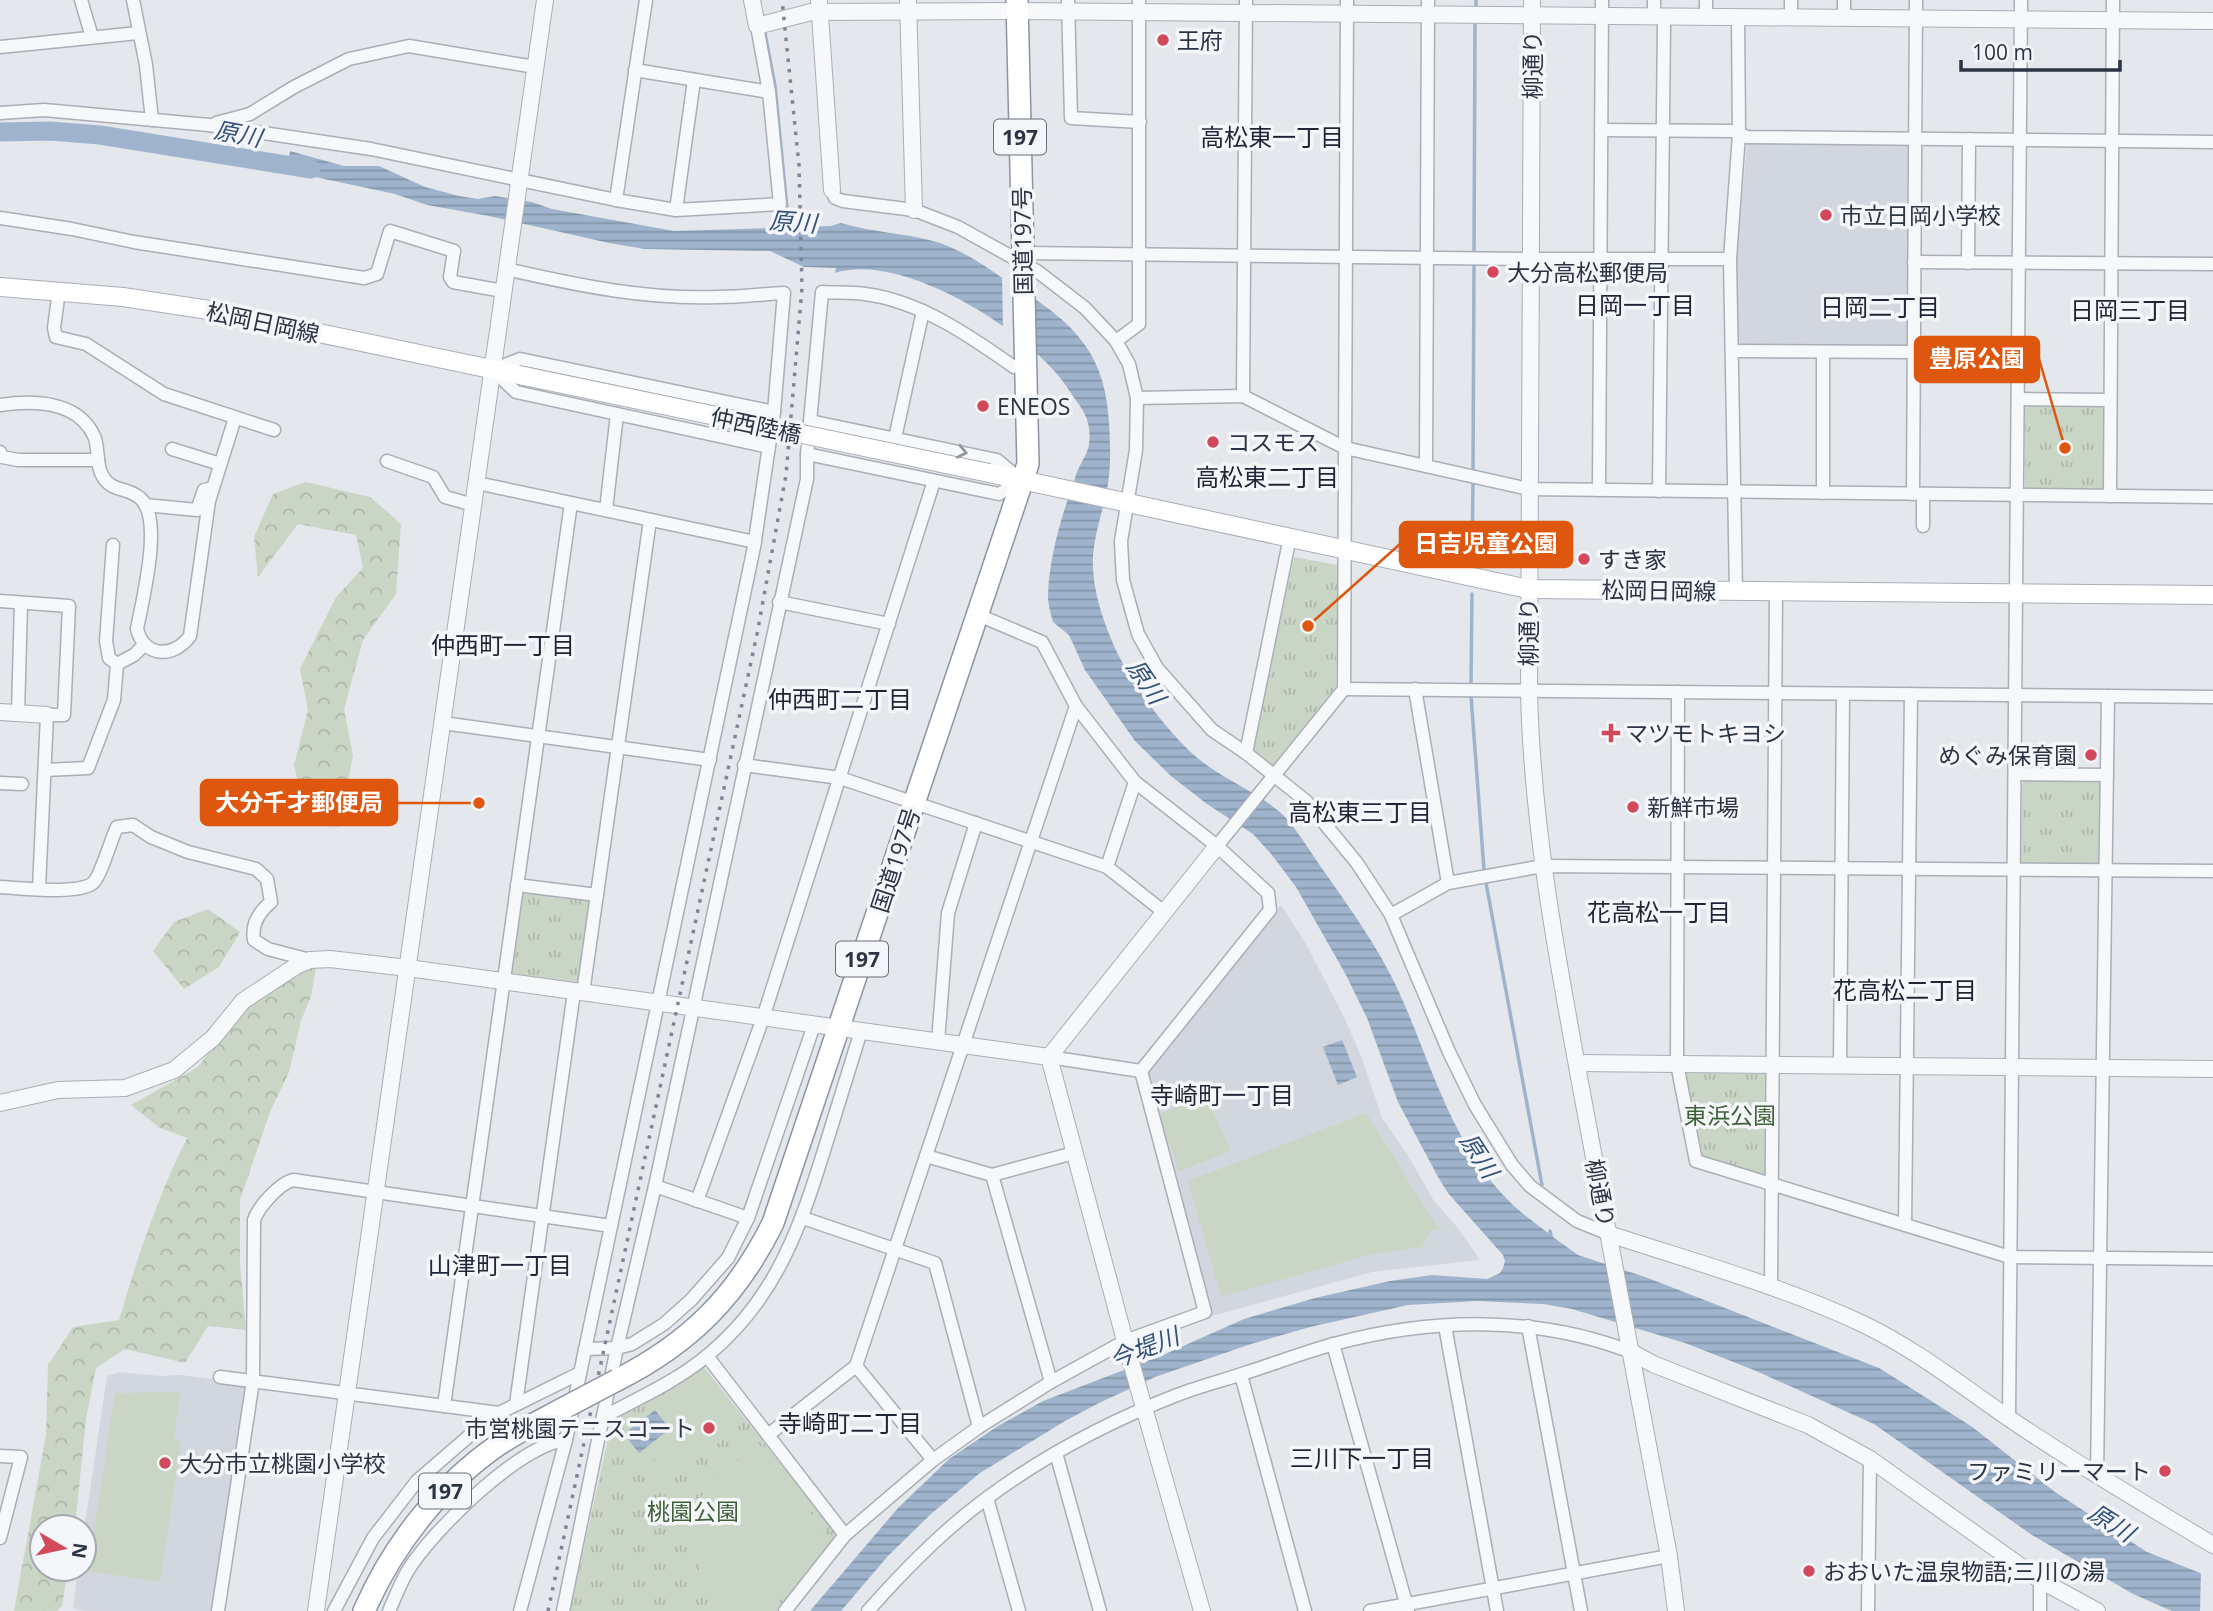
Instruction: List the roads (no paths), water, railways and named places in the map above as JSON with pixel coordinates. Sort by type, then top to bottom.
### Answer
[{"type":"highway","name":"国道197号","points":[[364,1611],[391,1559],[432,1503],[498,1445],[660,1357],[704,1321],[733,1289],[755,1257],[780,1207],[1028,464],[1018,356],[1019,264],[1012,6]]},
{"type":"main road","name":"松岡日岡線","points":[[0,287],[161,302],[209,310],[524,376]]},
{"type":"main road","name":"仲西陸橋","points":[[524,376],[1021,480]]},
{"type":"main road","name":"松岡日岡線","points":[[1021,480],[1528,589],[2213,595]]},
{"type":"street","points":[[81,0],[92,37]]},
{"type":"street","points":[[133,0],[146,65],[152,120]]},
{"type":"street","points":[[316,1611],[545,0]]},
{"type":"street","points":[[616,200],[646,0]]},
{"type":"street","points":[[0,113],[44,110],[209,125],[371,149],[518,182],[676,210],[780,204],[769,92],[752,0]]},
{"type":"street","points":[[1654,0],[1654,10],[1664,22],[1659,491]]},
{"type":"street","points":[[1706,0],[1706,17]]},
{"type":"street","points":[[1736,591],[1730,259],[1739,134],[1738,0]]},
{"type":"street","points":[[1791,0],[1791,18]]},
{"type":"street","points":[[1844,0],[1844,18]]},
{"type":"street","points":[[1916,0],[1914,352],[1918,494],[1923,526]]},
{"type":"street","points":[[2009,1418],[2021,0]]},
{"type":"street","points":[[2110,496],[2112,0]]},
{"type":"street","points":[[757,26],[819,6],[1601,8],[1660,16],[1706,17],[2213,21]]},
{"type":"street","points":[[819,6],[832,190],[835,198],[914,210],[958,227],[1085,308],[1116,341],[1129,364],[1137,398],[1136,450],[1121,501],[1121,541],[1123,580],[1138,634],[1157,668],[1212,730],[1246,753],[1306,801],[1357,863],[1391,915],[1449,1052],[1475,1105],[1512,1165],[1530,1186],[1577,1221],[1771,1287],[1862,1324],[1899,1343],[2097,1476],[2213,1545]]},
{"type":"street","points":[[909,6],[914,210]]},
{"type":"street","points":[[1068,6],[1071,118],[1140,122]]},
{"type":"street","points":[[1116,341],[1139,324],[1140,6]]},
{"type":"street","points":[[1243,396],[1246,6]]},
{"type":"street","points":[[1049,1057],[1344,689],[1347,7]]},
{"type":"street","points":[[1426,466],[1428,7]]},
{"type":"street","name":"柳通り","points":[[1532,8],[1528,589],[1531,746],[1543,866],[1577,1063],[1670,1556],[1676,1611]]},
{"type":"street","points":[[1599,490],[1601,8]]},
{"type":"street","points":[[0,47],[138,33]]},
{"type":"street","points":[[209,125],[250,114],[294,87],[349,59],[410,46],[535,67]]},
{"type":"street","points":[[635,70],[769,92]]},
{"type":"street","points":[[676,210],[694,80]]},
{"type":"street","points":[[1601,130],[1732,131],[1747,137],[2213,142]]},
{"type":"street","points":[[1968,263],[1969,139]]},
{"type":"street","points":[[0,218],[364,278],[377,274],[390,231],[454,251],[450,278],[453,282],[503,290]]},
{"type":"street","points":[[1019,264],[1139,254],[1730,259]]},
{"type":"street","points":[[507,262],[577,286],[636,294],[719,298],[784,293],[774,412],[755,542],[566,1440],[520,1611]]},
{"type":"street","points":[[1914,262],[2213,264]]},
{"type":"street","points":[[59,291],[54,328],[56,337],[86,344],[164,394],[274,430]]},
{"type":"street","points":[[563,1611],[617,1348],[655,1186],[807,480],[822,292],[867,294],[923,311],[965,334],[1018,356]]},
{"type":"street","points":[[895,438],[923,311]]},
{"type":"street","points":[[1732,351],[1914,352]]},
{"type":"street","points":[[1823,352],[1824,493]]},
{"type":"street","points":[[493,370],[520,359],[774,412]]},
{"type":"street","points":[[493,370],[516,392],[769,447]]},
{"type":"street","points":[[1137,398],[1243,396],[1345,448],[1529,489],[2213,497]]},
{"type":"street","points":[[2018,398],[2110,400]]},
{"type":"street","points":[[0,405],[57,405],[85,419],[96,439],[101,473],[111,487],[140,498],[149,510],[151,524],[148,563],[137,629],[139,639],[144,645],[166,652],[180,647],[190,636],[209,501],[235,418]]},
{"type":"street","points":[[606,510],[618,414]]},
{"type":"street","points":[[807,454],[999,494],[1021,480],[997,460],[810,421]]},
{"type":"street","points":[[172,449],[220,464]]},
{"type":"street","points":[[0,452],[2,457],[18,460],[98,460]]},
{"type":"street","points":[[387,461],[433,477],[445,497],[474,505]]},
{"type":"street","points":[[697,1201],[763,1018],[934,481]]},
{"type":"street","points":[[477,483],[755,542]]},
{"type":"street","points":[[145,505],[197,510],[204,490],[213,488]]},
{"type":"street","points":[[444,1406],[571,503]]},
{"type":"street","points":[[516,1404],[542,1216],[578,992],[597,895],[650,520]]},
{"type":"street","points":[[1246,753],[1290,537]]},
{"type":"street","points":[[113,545],[106,641],[109,658],[117,664]]},
{"type":"street","points":[[1771,1287],[1776,591]]},
{"type":"street","points":[[0,601],[69,606],[64,715],[0,712]]},
{"type":"street","points":[[779,602],[889,624]]},
{"type":"street","points":[[18,713],[21,603]]},
{"type":"street","points":[[976,614],[1042,642],[1076,706],[1135,782],[1222,841],[1268,893],[1270,910],[1141,1071]]},
{"type":"street","points":[[117,664],[134,655],[144,645]]},
{"type":"street","points":[[44,770],[88,768],[114,700],[117,664]]},
{"type":"street","points":[[1344,689],[2213,697]]},
{"type":"street","points":[[1415,689],[1448,883]]},
{"type":"street","points":[[1678,692],[1677,1064],[1696,1161],[2010,1258],[2213,1259]]},
{"type":"street","points":[[1840,1066],[1843,694]]},
{"type":"street","points":[[1905,1225],[1911,694]]},
{"type":"street","points":[[2097,1476],[2108,696]]},
{"type":"street","points":[[768,1434],[856,1366],[1076,706]]},
{"type":"street","points":[[39,888],[47,715]]},
{"type":"street","points":[[443,723],[710,760]]},
{"type":"street","points":[[744,765],[840,778],[1107,867],[1164,912]]},
{"type":"street","points":[[2015,774],[2107,775]]},
{"type":"street","points":[[1107,867],[1135,782]]},
{"type":"street","points":[[0,783],[22,784]]},
{"type":"street","points":[[938,1042],[948,913],[976,823]]},
{"type":"street","points":[[0,887],[72,890],[93,883],[102,869],[117,827],[133,825],[151,837],[188,852],[256,869],[267,879],[271,902],[261,911],[252,929],[254,940],[268,948],[310,961]]},
{"type":"street","points":[[1391,915],[1448,883],[1543,866],[2213,871]]},
{"type":"street","points":[[517,885],[597,895]]},
{"type":"street","points":[[0,1104],[58,1090],[125,1088],[174,1070],[213,1038],[243,1001],[296,966],[330,959],[1141,1071]]},
{"type":"street","points":[[585,1349],[617,1348],[632,1344],[664,1324],[691,1300],[728,1258],[748,1218],[814,1025]]},
{"type":"street","points":[[603,1417],[657,1389],[707,1356],[730,1336],[779,1269],[803,1218],[861,1031]]},
{"type":"street","points":[[1049,1057],[1125,1341],[1202,1611]]},
{"type":"street","points":[[1577,1063],[2213,1069]]},
{"type":"street","points":[[785,1611],[845,1535],[933,1460],[979,1427],[1051,1382],[1125,1341],[1205,1312],[1141,1071]]},
{"type":"street","points":[[926,1156],[992,1175],[1074,1153]]},
{"type":"street","points":[[992,1175],[1051,1382]]},
{"type":"street","points":[[218,1611],[253,1381],[254,1220],[257,1212],[286,1182],[293,1180],[611,1226]]},
{"type":"street","points":[[655,1186],[748,1218]]},
{"type":"street","points":[[803,1218],[935,1263],[979,1427]]},
{"type":"street","points":[[1446,1326],[1497,1611]]},
{"type":"street","points":[[868,1611],[945,1530],[987,1497],[1142,1402],[1179,1394],[1333,1344],[1385,1333],[1446,1326],[1528,1326],[1583,1336],[1631,1352],[1653,1364],[1808,1425],[1870,1458],[2040,1580],[2097,1611]]},
{"type":"street","points":[[1528,1326],[1580,1611]]},
{"type":"street","points":[[1333,1344],[1407,1608]]},
{"type":"street","points":[[707,1356],[845,1535]]},
{"type":"street","points":[[856,1366],[933,1460]]},
{"type":"street","points":[[334,1611],[373,1538],[417,1481],[499,1413],[580,1373]]},
{"type":"street","points":[[1241,1375],[1305,1611]]},
{"type":"street","points":[[219,1377],[499,1413]]},
{"type":"street","points":[[389,1611],[408,1571],[464,1506],[510,1466],[538,1448],[566,1440]]},
{"type":"street","points":[[1056,1453],[1100,1611]]},
{"type":"street","points":[[0,1456],[21,1457],[6,1499],[0,1538]]},
{"type":"street","points":[[1868,1611],[1870,1458]]},
{"type":"street","points":[[987,1497],[1019,1611]]},
{"type":"street","points":[[1370,1611],[1407,1608],[1493,1588],[1670,1556]]},
{"type":"street","points":[[2040,1580],[2040,1611]]},
{"type":"water","points":[[290,151],[344,166],[379,166],[425,187],[459,196],[478,199],[495,196],[532,202],[552,209],[674,231],[831,226],[841,223],[922,238],[943,244],[970,257],[1046,307],[1078,336],[1090,353],[1106,395],[1110,469],[1094,545],[1093,568],[1099,604],[1118,655],[1139,690],[1180,742],[1208,766],[1279,811],[1300,836],[1382,960],[1399,992],[1457,1127],[1471,1153],[1507,1199],[1548,1233],[1549,1229],[1552,1231],[1553,1237],[1578,1255],[1648,1278],[1879,1368],[1971,1426],[2055,1492],[2147,1552],[2213,1578],[2213,1611],[2172,1611],[2133,1594],[2032,1535],[1874,1424],[1754,1370],[1685,1343],[1572,1309],[1543,1304],[1477,1301],[1408,1305],[1310,1327],[1155,1377],[1099,1403],[980,1473],[932,1513],[888,1556],[841,1611],[810,1611],[898,1508],[949,1459],[998,1426],[1043,1401],[1163,1355],[1244,1319],[1315,1298],[1390,1281],[1432,1275],[1487,1279],[1500,1273],[1505,1261],[1503,1255],[1448,1193],[1438,1177],[1398,1102],[1367,1018],[1346,975],[1296,887],[1253,834],[1171,776],[1135,741],[1085,670],[1069,635],[1053,622],[1048,596],[1054,551],[1070,492],[1088,449],[1090,437],[1083,411],[1067,387],[1049,365],[1025,343],[963,301],[929,285],[895,274],[863,269],[835,273],[836,268],[804,267],[770,251],[645,249],[609,243],[427,205],[395,194],[287,171]]},
{"type":"water","points":[[1342,1040],[1357,1077],[1338,1085],[1323,1047]]},
{"type":"water","points":[[655,1410],[670,1429],[639,1453],[624,1434]]},
{"type":"waterway","points":[[1476,0],[1476,5]]},
{"type":"waterway","points":[[1474,252],[1475,25]]},
{"type":"waterway","points":[[765,33],[775,86],[787,209]]},
{"type":"waterway","name":"原川","points":[[0,132],[50,131],[100,135],[311,169]]},
{"type":"waterway","points":[[1473,472],[1474,262]]},
{"type":"waterway","points":[[1472,560],[1473,483]]},
{"type":"waterway","points":[[1471,682],[1472,594]]},
{"type":"waterway","points":[[1471,696],[1484,870]]},
{"type":"waterway","points":[[1486,883],[1542,1185]]},
{"type":"railway","points":[[548,1611],[757,634],[786,475],[802,288],[799,165],[782,0]]},
{"type":"place","name":"王府","points":[[1163,40]]},
{"type":"place","name":"市立日岡小学校","points":[[1826,215]]},
{"type":"place","name":"大分高松郵便局","points":[[1493,272]]},
{"type":"place","name":"ENEOS","points":[[983,406]]},
{"type":"place","name":"コスモス","points":[[1213,442]]},
{"type":"place","name":"豊原公園","points":[[2065,448]]},
{"type":"place","name":"すき家","points":[[1584,559]]},
{"type":"place","name":"日吉児童公園","points":[[1308,626]]},
{"type":"place","name":"マツモトキヨシ","points":[[1611,733]]},
{"type":"place","name":"めぐみ保育園","points":[[2091,755]]},
{"type":"place","name":"大分千才郵便局","points":[[479,803]]},
{"type":"place","name":"新鮮市場","points":[[1633,807]]},
{"type":"place","name":"市営桃園テニスコート","points":[[709,1428]]},
{"type":"place","name":"大分市立桃園小学校","points":[[165,1463]]},
{"type":"place","name":"ファミリーマート","points":[[2165,1471]]},
{"type":"place","name":"おおいた温泉物語;三川の湯","points":[[1809,1571]]},
{"type":"district","name":"高松東一丁目","points":[[1272,136]]},
{"type":"district","name":"日岡一丁目","points":[[1635,304]]},
{"type":"district","name":"日岡二丁目","points":[[1880,306]]},
{"type":"district","name":"日岡三丁目","points":[[2130,309]]},
{"type":"district","name":"高松東二丁目","points":[[1267,476]]},
{"type":"district","name":"仲西町一丁目","points":[[503,644]]},
{"type":"district","name":"仲西町二丁目","points":[[840,698]]},
{"type":"district","name":"高松東三丁目","points":[[1360,811]]},
{"type":"district","name":"花高松一丁目","points":[[1659,911]]},
{"type":"district","name":"花高松二丁目","points":[[1905,989]]},
{"type":"district","name":"寺崎町一丁目","points":[[1222,1094]]},
{"type":"district","name":"山津町一丁目","points":[[500,1264]]},
{"type":"district","name":"寺崎町二丁目","points":[[850,1422]]},
{"type":"district","name":"三川下一丁目","points":[[1362,1457]]},
{"type":"park label","name":"東浜公園","points":[[1730,1115]]},
{"type":"park label","name":"桃園公園","points":[[693,1511]]},
{"type":"water label","name":"今堤川","points":[[1144,1347]]}]
